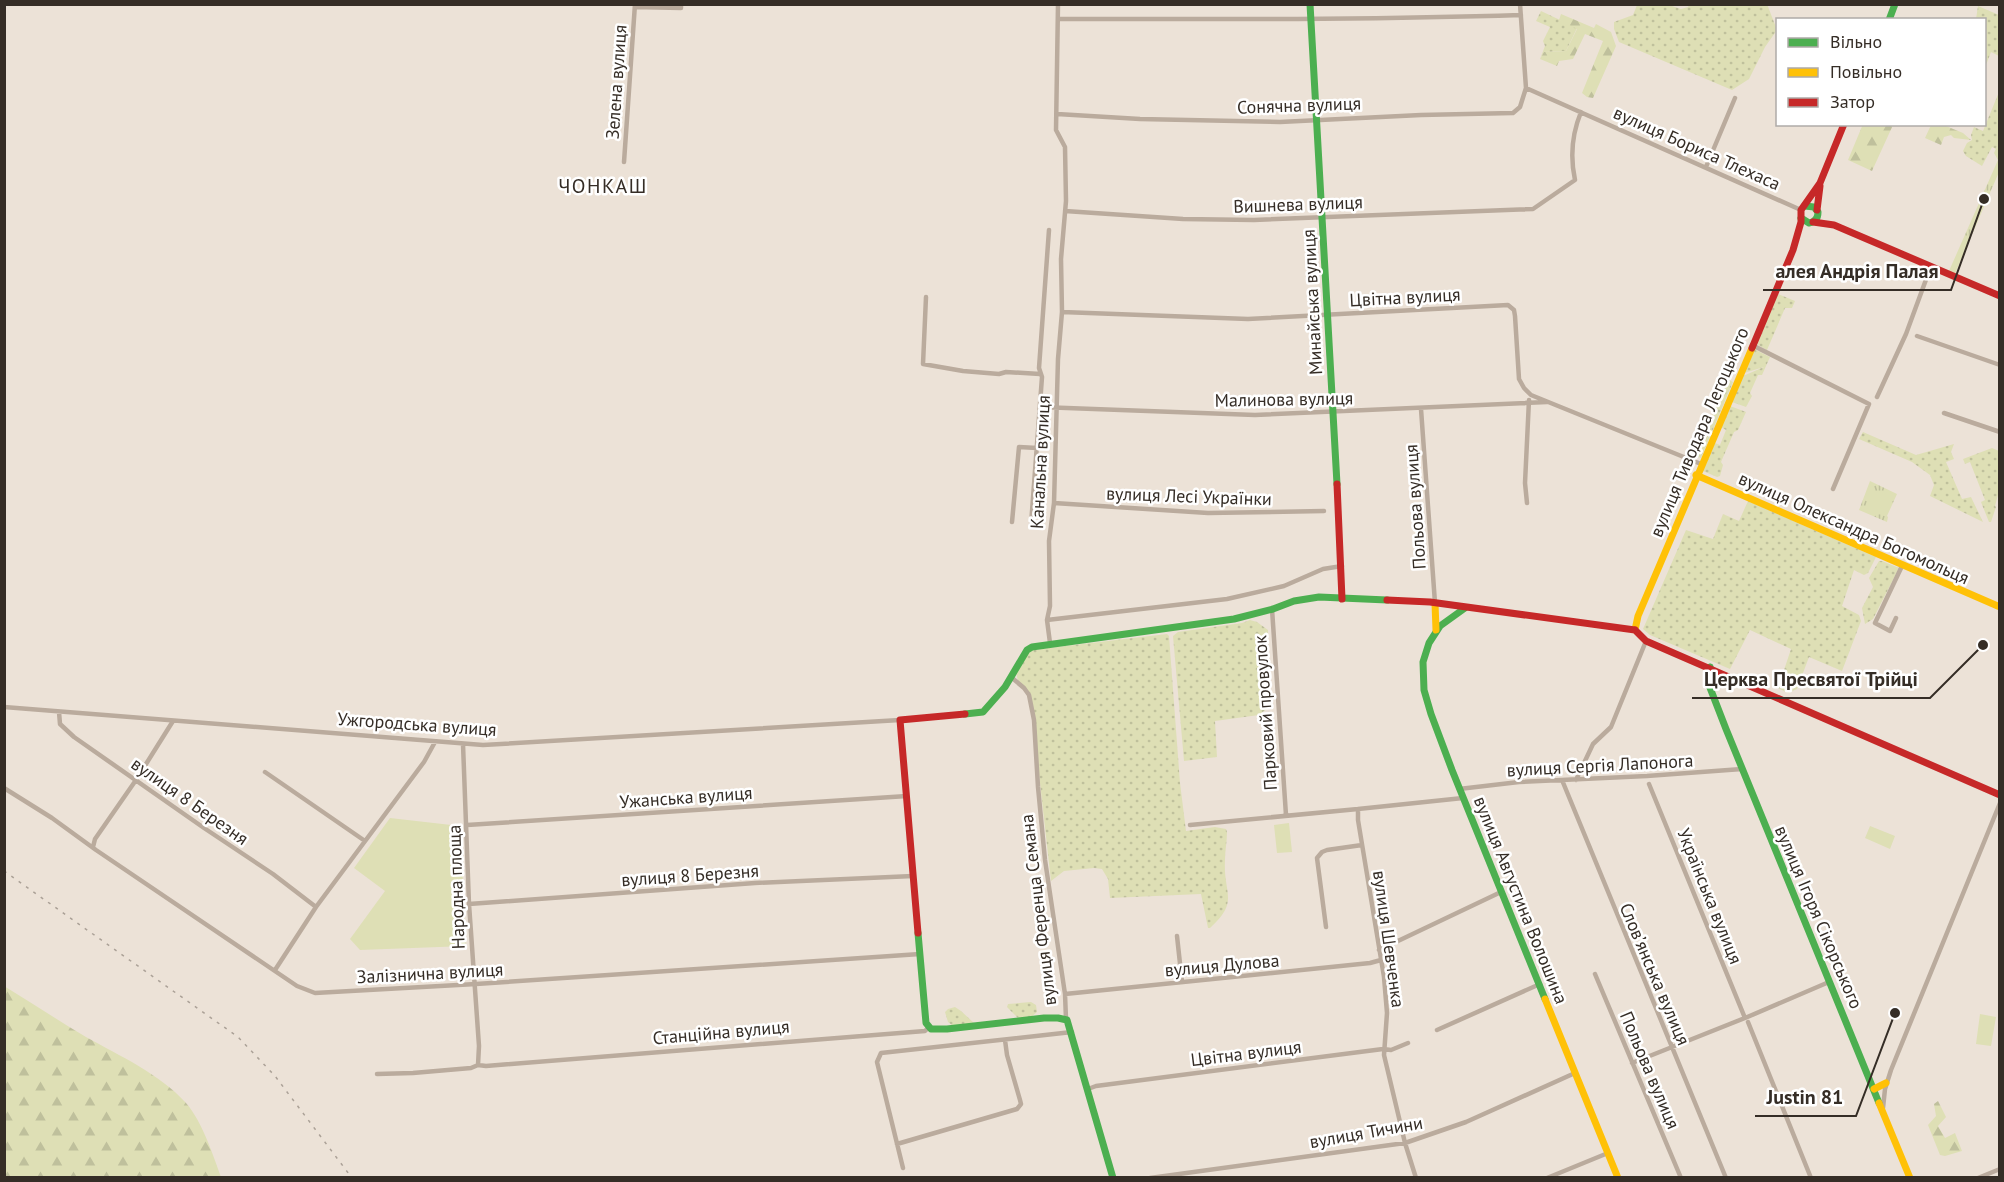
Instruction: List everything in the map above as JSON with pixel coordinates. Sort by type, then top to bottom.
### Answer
[{"type":"street","name":"Канальна вулиця","points":[[1050,643],[1047,620],[1050,606],[1049,541],[1054,503],[1066,156],[1065,147],[1056,130],[1058,4]]},
{"type":"street","name":"Минайська вулиця","points":[[1310,4],[1342,599]]},
{"type":"street","points":[[1520,4],[1526,88]]},
{"type":"street","points":[[635,6],[681,6]]},
{"type":"street","name":"Зелена вулиця","points":[[624,162],[635,6]]},
{"type":"street","points":[[1058,19],[1370,19],[1521,15]]},
{"type":"street","name":"вулиця Бориса Тлехаса","points":[[1526,88],[1706,166],[1802,211]]},
{"type":"street","name":"Сонячна вулиця","points":[[1057,114],[1140,119],[1280,122],[1513,113],[1520,107],[1526,88]]},
{"type":"street","points":[[1706,166],[1735,98]]},
{"type":"street","name":"Вишнева вулиця","points":[[1065,212],[1182,219],[1254,220],[1533,209],[1575,180],[1572,151],[1575,128],[1581,112]]},
{"type":"street","name":"вулиця Тиводара Легоцького","points":[[1794,247],[1802,211],[1820,183],[1843,126]]},
{"type":"street","name":"вулиця Тиводара Легоцького","points":[[1635,630],[1638,616],[1696,475],[1794,247],[1812,223],[1817,211],[1820,183]]},
{"type":"street","points":[[1834,225],[1804,221],[1802,211],[1812,206],[1834,225],[2000,296]]},
{"type":"street","points":[[1031,525],[1042,377],[1040,374],[1049,230]]},
{"type":"street","points":[[1877,397],[1907,332],[1931,266]]},
{"type":"street","points":[[926,297],[922,364],[963,371],[1040,374]]},
{"type":"street","name":"Цвітна вулиця","points":[[1062,312],[1248,319],[1508,305],[1514,310],[1515,316],[1521,384],[1531,395]]},
{"type":"street","points":[[1917,336],[2000,365]]},
{"type":"street","points":[[1752,345],[1869,404],[1833,489]]},
{"type":"street","points":[[1527,503],[1525,483],[1528,402],[1531,395],[1701,464]]},
{"type":"street","name":"Малинова вулиця","points":[[1040,407],[1256,415],[1550,402]]},
{"type":"street","name":"Польова вулиця","points":[[1421,409],[1435,603]]},
{"type":"street","points":[[1944,413],[2000,432]]},
{"type":"street","points":[[1012,522],[1019,447],[1037,448]]},
{"type":"street","name":"вулиця Олександра Богомольця","points":[[1696,475],[1999,606]]},
{"type":"street","name":"вулиця Лесі Українки","points":[[1054,503],[1208,513],[1324,511]]},
{"type":"street","points":[[1047,620],[1227,599],[1284,586],[1323,569],[1342,566]]},
{"type":"street","points":[[1896,618],[1890,631],[1875,623],[1902,566]]},
{"type":"street","points":[[929,1027],[925,1020],[900,720],[983,712],[1000,694],[1027,650],[1032,646],[1234,619],[1294,601],[1327,596],[1342,599],[1435,603],[1635,630],[1646,640],[1998,794],[1999,803],[1886,1083],[1883,1112]]},
{"type":"street","name":"вулиця Августина Волошина","points":[[1435,603],[1436,630]]},
{"type":"street","name":"вулиця Августина Волошина","points":[[1466,608],[1452,614],[1436,630],[1423,663],[1424,694],[1459,789],[1618,1178]]},
{"type":"street","name":"Парковий провулок","points":[[1272,609],[1286,815]]},
{"type":"street","points":[[1576,780],[1593,744],[1611,727],[1646,640]]},
{"type":"street","name":"вулиця Ігоря Сікорського","points":[[1710,667],[1707,680],[1910,1178]]},
{"type":"street","name":"вулиця Ференца Семана","points":[[1011,677],[1029,695],[1034,720],[1045,860],[1065,994],[1066,1019],[1072,1032],[1113,1178]]},
{"type":"street","name":"Ужгородська вулиця","points":[[4,707],[463,744],[543,742],[900,720]]},
{"type":"street","name":"вулиця 8 Березня","points":[[59,712],[60,724],[66,730],[273,874],[316,907]]},
{"type":"street","points":[[93,847],[95,839],[173,721]]},
{"type":"street","points":[[275,970],[316,907],[424,762],[435,742]]},
{"type":"street","name":"Народна площа","points":[[463,744],[469,904],[479,1046],[478,1065]]},
{"type":"street","name":"вулиця Сергія Лапонога","points":[[1459,789],[1519,782],[1742,769]]},
{"type":"street","points":[[265,772],[365,841]]},
{"type":"street","name":"Словʼянська вулиця","points":[[1562,780],[1726,1178]]},
{"type":"street","name":"Українська вулиця","points":[[1649,784],[1811,1178]]},
{"type":"street","name":"Залізнична вулиця","points":[[4,788],[52,818],[66,830],[297,986],[315,993],[920,954]]},
{"type":"street","name":"Ужанська вулиця","points":[[467,825],[907,796]]},
{"type":"street","points":[[1190,825],[1463,798]]},
{"type":"street","name":"вулиця Шевченка","points":[[1358,809],[1387,1013],[1383,1049],[1405,1143],[1416,1178]]},
{"type":"street","points":[[1326,927],[1317,858],[1327,850],[1362,845]]},
{"type":"street","name":"вулиця 8 Березня","points":[[469,904],[756,884],[913,876]]},
{"type":"street","points":[[1379,950],[1502,892]]},
{"type":"street","points":[[1177,936],[1182,982]]},
{"type":"street","name":"вулиця Дулова","points":[[1065,994],[1370,963],[1381,960]]},
{"type":"street","name":"Польова вулиця","points":[[1595,974],[1681,1178]]},
{"type":"street","points":[[1632,1063],[1671,1046],[1747,1020],[1829,982]]},
{"type":"street","points":[[1437,1030],[1540,984]]},
{"type":"street","name":"Станційна вулиця","points":[[377,1074],[752,1046],[925,1031],[929,1027],[933,1030],[944,1030],[1042,1018],[1066,1019]]},
{"type":"street","points":[[903,1168],[877,1062],[881,1053],[1072,1032]]},
{"type":"street","points":[[897,1144],[1017,1109],[1021,1104],[1005,1040]]},
{"type":"street","name":"Цвітна вулиця","points":[[1087,1089],[1383,1049],[1390,1050],[1408,1043]]},
{"type":"street","name":"вулиця Тичини","points":[[1150,1178],[1405,1143],[1466,1122],[1575,1073]]},
{"type":"street","points":[[1874,1089],[1886,1083]]},
{"type":"street","points":[[1547,1178],[1608,1153]]},
{"type":"street","points":[[1978,1178],[2000,1169]]},
{"type":"green space","points":[[1767,4],[1776,31],[1765,47],[1749,79],[1732,90],[1619,42],[1614,22],[1633,15],[1637,5],[1669,5],[1681,9],[1689,5]]},
{"type":"green space","points":[[1978,6],[1999,15],[1999,56],[1991,52],[1986,65],[1986,18],[1976,18]]},
{"type":"green space","points":[[1541,11],[1577,28],[1566,51],[1544,52],[1540,59],[1545,46],[1543,41],[1550,27],[1536,21]]},
{"type":"green space","points":[[1561,14],[1594,28],[1596,24],[1611,32],[1616,46],[1593,98],[1582,93],[1603,41],[1585,34],[1573,59],[1559,61],[1557,66],[1540,59],[1544,52],[1566,51],[1577,29],[1559,20]]},
{"type":"green space","points":[[1999,92],[2000,142],[1996,149],[1992,147],[1982,166],[1966,156],[1963,151],[1967,143],[1972,140],[1974,127],[1983,131]]},
{"type":"green space","points":[[1862,126],[1893,126],[1872,171],[1848,160]]},
{"type":"green space","points":[[1931,126],[1946,126],[1963,133],[1971,140],[1954,138],[1951,135],[1944,137],[1941,145],[1925,138]]},
{"type":"green space","points":[[1999,142],[1999,172],[1955,274],[1949,271],[1998,160],[1994,153]]},
{"type":"green space","points":[[1778,294],[1795,301],[1792,308],[1785,308],[1767,350],[1756,342]]},
{"type":"green space","points":[[1754,349],[1770,357],[1762,375],[1758,375],[1746,407],[1732,402],[1743,376],[1764,367],[1744,373]]},
{"type":"green space","points":[[1727,379],[1733,382],[1701,458],[1695,456]]},
{"type":"green space","points":[[1730,406],[1746,412],[1738,430],[1734,432],[1721,462],[1723,465],[1720,476],[1717,477],[1703,471],[1715,443],[1720,445],[1726,430],[1721,427]]},
{"type":"green space","points":[[1863,432],[1916,455],[1954,444],[1951,452],[1954,459],[1946,462],[1962,499],[1971,497],[1983,522],[1930,496],[1934,485],[1930,475],[1912,462],[1859,439]]},
{"type":"green space","points":[[1992,448],[1999,451],[1999,491],[1996,507],[1991,522],[1989,522],[1981,502],[1985,500],[1970,462],[1965,464],[1963,459]]},
{"type":"green space","points":[[1870,481],[1897,494],[1887,516],[1887,522],[1859,510]]},
{"type":"green space","points":[[1748,501],[1876,557],[1868,573],[1864,575],[1854,570],[1842,606],[1859,615],[1861,621],[1842,671],[1809,657],[1797,689],[1788,693],[1778,688],[1791,649],[1750,630],[1730,669],[1650,635],[1643,629],[1686,530],[1713,539],[1723,514],[1739,521]]},
{"type":"green space","points":[[1879,561],[1899,568],[1873,619],[1865,624],[1862,608],[1873,587],[1869,578]]},
{"type":"green space","points":[[1250,620],[1268,630],[1269,707],[1259,715],[1215,721],[1217,757],[1184,761],[1173,636],[1178,632]]},
{"type":"green space","points":[[1167,634],[1186,831],[1215,827],[1226,829],[1227,832],[1225,872],[1227,904],[1225,911],[1210,928],[1208,928],[1201,894],[1110,898],[1108,879],[1102,869],[1094,868],[1064,871],[1051,881],[1030,694],[1020,684],[1017,677],[1019,666],[1032,650]]},
{"type":"green space","points":[[390,818],[460,826],[466,946],[360,950],[350,939],[385,891],[354,868]]},
{"type":"green space","points":[[1289,823],[1292,852],[1277,853],[1274,825]]},
{"type":"green space","points":[[1870,826],[1895,836],[1890,849],[1865,838]]},
{"type":"green space","points":[[4,986],[86,1037],[139,1066],[176,1093],[197,1119],[221,1177],[5,1177]]},
{"type":"green space","points":[[1031,1002],[1036,1005],[1037,1012],[1030,1018],[1019,1019],[1007,1007],[1008,1004]]},
{"type":"green space","points":[[955,1007],[974,1023],[953,1026],[948,1022],[945,1012]]},
{"type":"green space","points":[[1980,1014],[1996,1017],[1991,1046],[1976,1044]]},
{"type":"green space","points":[[1938,1101],[1946,1117],[1938,1126],[1945,1138],[1955,1133],[1962,1151],[1945,1156],[1940,1155],[1928,1125],[1936,1116],[1934,1104]]},
{"type":"railway","points":[[4,871],[238,1037],[275,1076],[352,1178]]},
{"type":"traffic: fast","points":[[1310,4],[1337,484]]},
{"type":"traffic: fast","points":[[1890,18],[1895,4]]},
{"type":"traffic: fast","points":[[1801,218],[1809,223],[1817,216],[1818,212],[1814,207],[1805,206]]},
{"type":"traffic: fast","points":[[965,714],[983,712],[1005,687],[1027,650],[1032,647],[1234,619],[1294,601],[1319,597],[1387,600]]},
{"type":"traffic: fast","points":[[1465,608],[1440,626],[1429,643],[1423,662],[1424,690],[1452,770],[1545,999]]},
{"type":"traffic: fast","points":[[1710,667],[1707,680],[1879,1103]]},
{"type":"traffic: fast","points":[[918,933],[926,1023],[931,1029],[1044,1018],[1067,1020],[1113,1178]]},
{"type":"traffic: slow","points":[[1635,630],[1638,616],[1752,348]]},
{"type":"traffic: slow","points":[[1696,475],[2000,607]]},
{"type":"traffic: slow","points":[[1435,603],[1436,630]]},
{"type":"traffic: slow","points":[[1545,999],[1618,1178]]},
{"type":"traffic: slow","points":[[1874,1089],[1886,1083]]},
{"type":"traffic: slow","points":[[1879,1103],[1910,1178]]},
{"type":"traffic: jam","points":[[1752,348],[1793,250],[1801,222],[1801,210],[1820,183],[1843,126]]},
{"type":"traffic: jam","points":[[1817,210],[1820,186]]},
{"type":"traffic: jam","points":[[1813,222],[1834,225],[2000,296]]},
{"type":"traffic: jam","points":[[1337,484],[1342,599]]},
{"type":"traffic: jam","points":[[1387,600],[1430,602],[1635,630]]},
{"type":"traffic: jam","points":[[1635,630],[1646,641],[2000,795]]},
{"type":"traffic: jam","points":[[918,933],[900,720],[965,714]]},
{"type":"place","name":"алея Андрія Палая","points":[[1984,199]]},
{"type":"place","name":"Церква Пресвятої Трійці","points":[[1983,645]]},
{"type":"place","name":"Justin 81","points":[[1895,1013]]},
{"type":"district","name":"ЧОНКАШ","points":[[603,186]]}]
